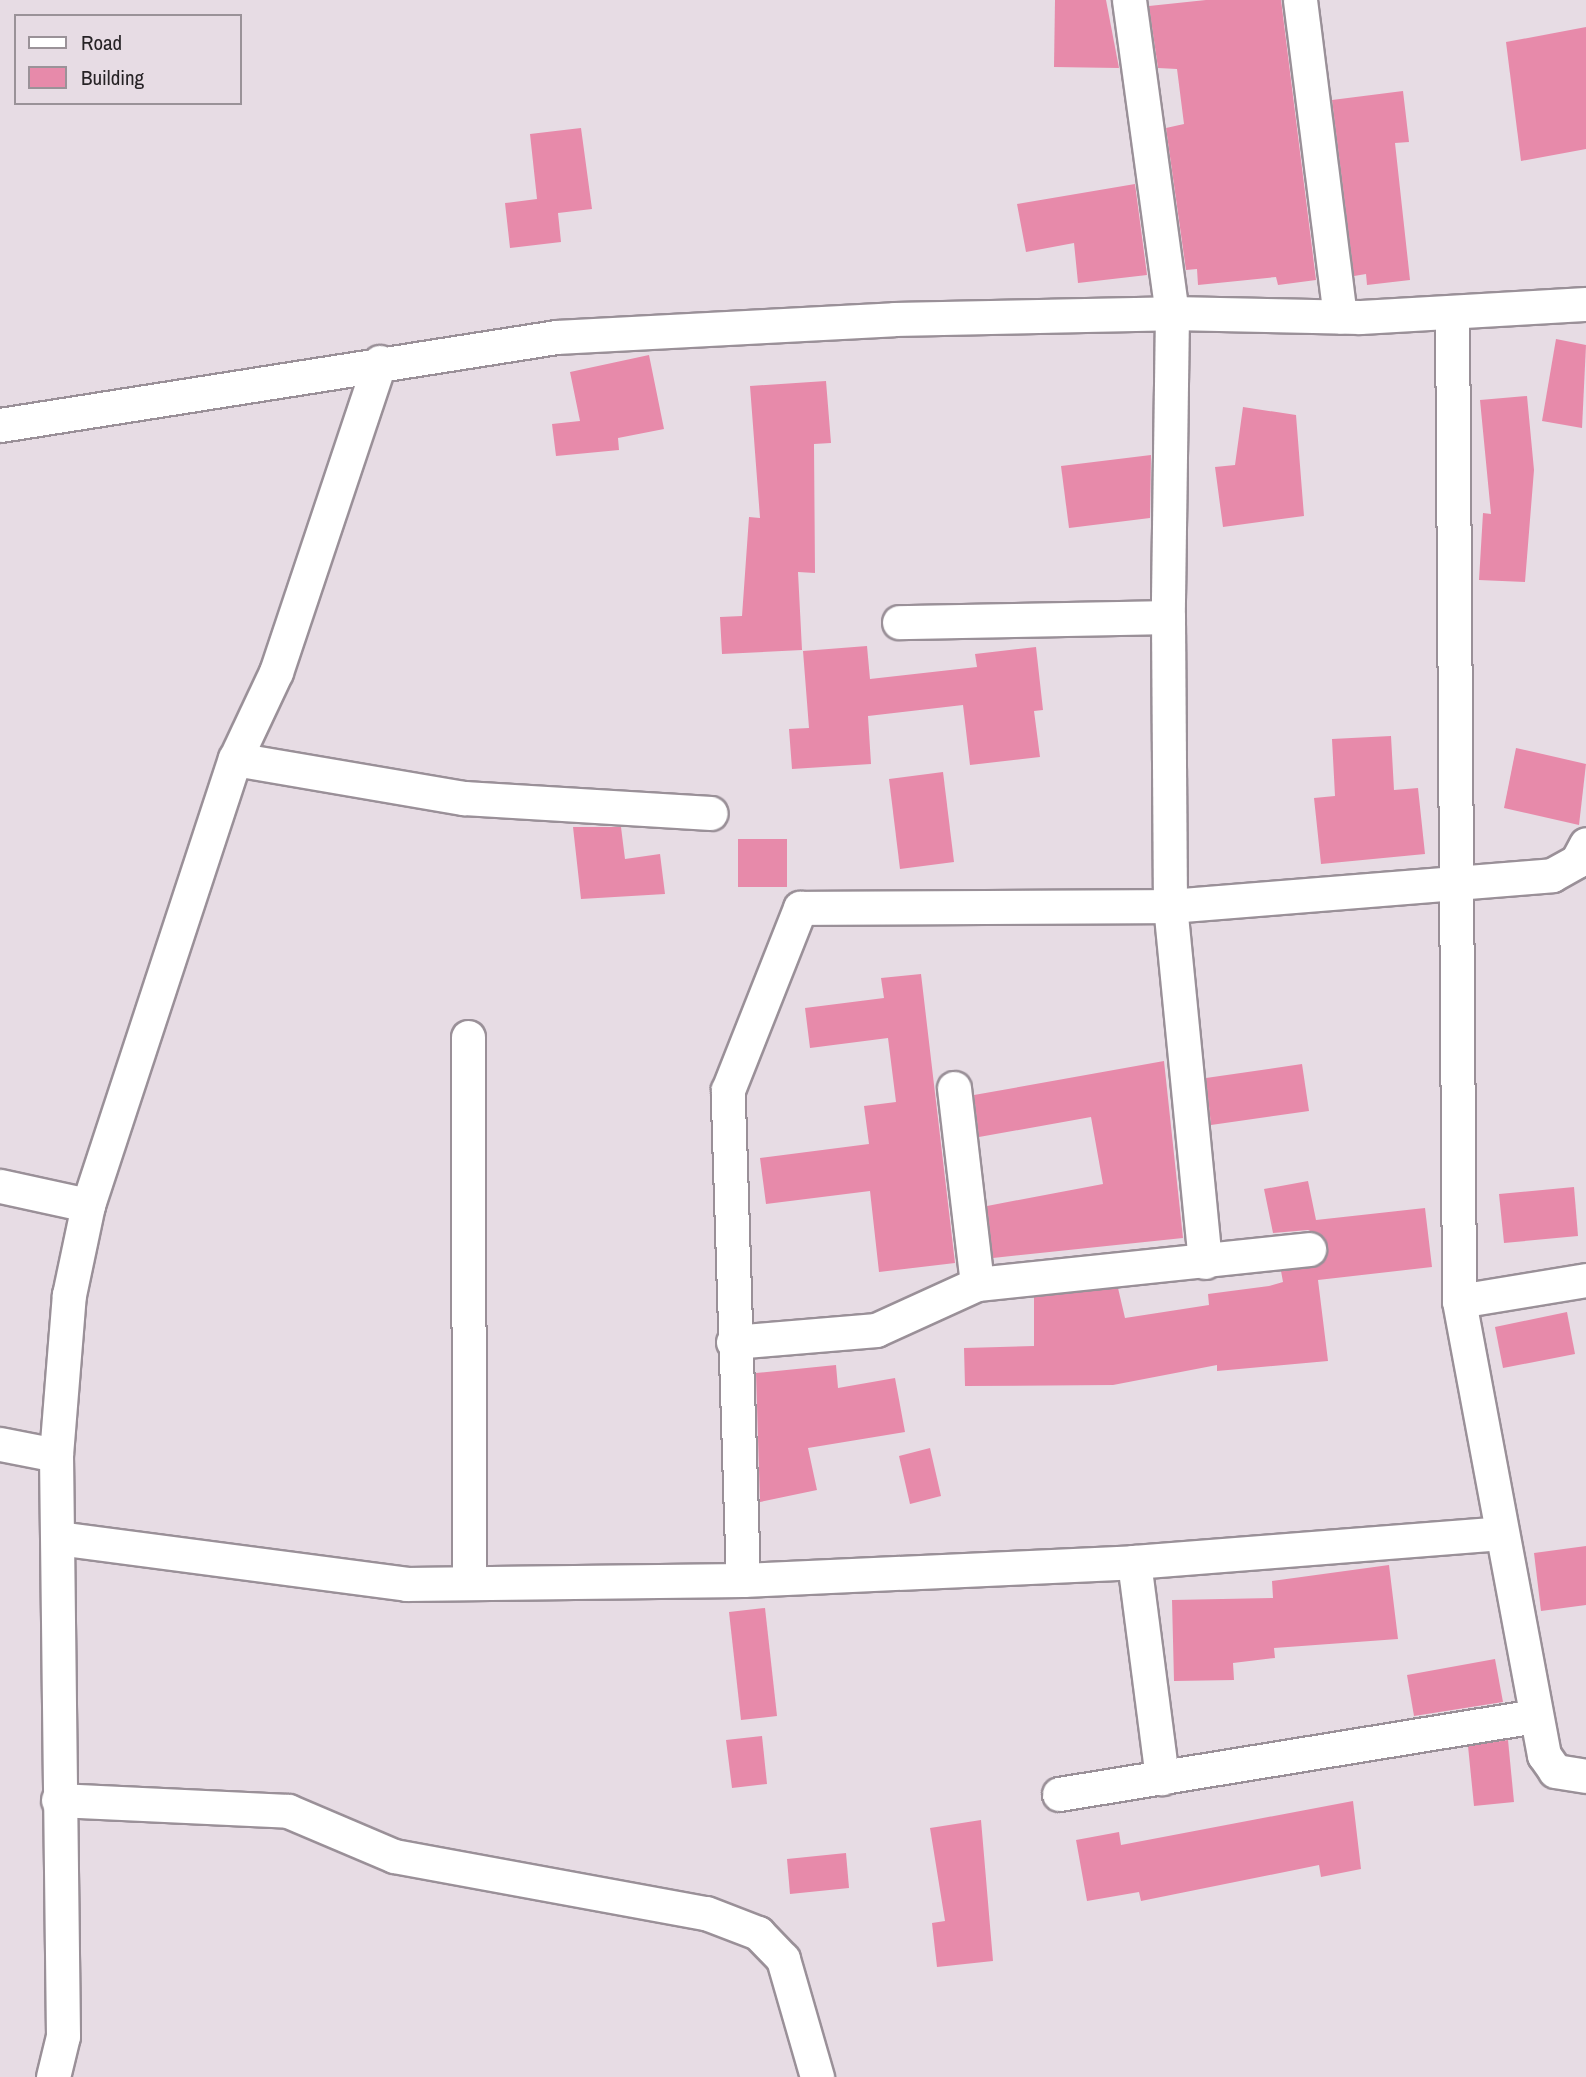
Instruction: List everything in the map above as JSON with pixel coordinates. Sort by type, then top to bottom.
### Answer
[{"type":"street","points":[[1129,0],[1172,313],[1168,617],[1170,906],[1205,1262]]},
{"type":"street","points":[[1300,0],[1339,316]]},
{"type":"street","points":[[0,425],[99,414],[380,362],[556,337],[1172,313],[1339,316],[1452,314],[1586,304]]},
{"type":"street","points":[[1452,314],[1459,1301],[1534,1716],[1555,1771],[1586,1776]]},
{"type":"street","points":[[53,2077],[63,2036],[58,1800],[56,1455],[69,1295],[88,1205],[235,758],[276,672],[380,362]]},
{"type":"street","points":[[899,622],[1168,617]]},
{"type":"street","points":[[235,758],[464,798],[711,813]]},
{"type":"street","points":[[743,1580],[733,1342],[728,1090],[800,908],[1170,906],[1457,880],[1552,875],[1577,861],[1586,844]]},
{"type":"street","points":[[468,1037],[468,1583]]},
{"type":"street","points":[[954,1088],[977,1284]]},
{"type":"street","points":[[0,1186],[88,1205]]},
{"type":"street","points":[[733,1342],[876,1330],[977,1284],[1309,1250]]},
{"type":"street","points":[[1459,1301],[1586,1280]]},
{"type":"street","points":[[0,1444],[56,1455]]},
{"type":"street","points":[[58,1538],[406,1584],[743,1580],[1134,1562],[1501,1532]]},
{"type":"street","points":[[1134,1562],[1162,1778]]},
{"type":"street","points":[[1059,1794],[1534,1716]]},
{"type":"street","points":[[58,1800],[288,1811],[394,1856],[719,1918],[758,1933],[783,1959],[817,2077]]},
{"type":"building","points":[[1055,0],[1106,0],[1119,68],[1054,67]]},
{"type":"building","points":[[1206,0],[1281,0],[1316,280],[1278,285],[1276,277],[1198,285],[1197,269],[1186,270],[1166,128],[1184,124],[1177,69],[1158,68],[1149,6]]},
{"type":"building","points":[[1586,27],[1586,149],[1521,161],[1506,42]]},
{"type":"building","points":[[1403,91],[1409,142],[1395,143],[1410,280],[1367,285],[1366,274],[1354,276],[1332,100]]},
{"type":"building","points":[[581,128],[592,209],[558,213],[561,242],[510,248],[505,203],[537,199],[530,134]]},
{"type":"building","points":[[1135,184],[1147,275],[1078,283],[1074,243],[1026,252],[1017,204]]},
{"type":"building","points":[[1556,339],[1586,345],[1582,428],[1542,421]]},
{"type":"building","points":[[649,355],[664,429],[618,438],[619,450],[556,456],[552,424],[580,421],[570,372]]},
{"type":"building","points":[[826,381],[831,443],[814,444],[815,573],[798,572],[802,650],[722,654],[720,617],[742,616],[749,517],[760,518],[750,386]]},
{"type":"building","points":[[1527,396],[1534,470],[1525,582],[1479,580],[1483,513],[1491,514],[1480,400]]},
{"type":"building","points":[[1243,407],[1296,415],[1304,516],[1223,527],[1215,467],[1235,465]]},
{"type":"building","points":[[1151,455],[1150,518],[1069,528],[1061,466]]},
{"type":"building","points":[[867,646],[870,679],[977,667],[975,654],[1036,647],[1043,710],[1034,711],[1040,757],[970,765],[963,705],[868,716],[871,764],[792,769],[789,729],[809,728],[803,651]]},
{"type":"building","points":[[1391,736],[1394,790],[1418,788],[1425,854],[1321,864],[1314,798],[1335,796],[1332,739]]},
{"type":"building","points":[[1516,748],[1586,764],[1579,825],[1504,808]]},
{"type":"building","points":[[943,772],[954,862],[900,869],[889,779]]},
{"type":"building","points":[[573,827],[621,827],[625,859],[660,854],[665,894],[581,899]]},
{"type":"building","points":[[738,839],[787,839],[787,887],[738,887]]},
{"type":"building","points":[[921,974],[955,1263],[879,1272],[870,1191],[766,1204],[760,1158],[869,1144],[864,1106],[896,1102],[888,1038],[810,1048],[805,1008],[884,998],[881,978]]},
{"type":"building","points":[[1164,1061],[1183,1238],[993,1258],[987,1206],[1103,1184],[1091,1117],[979,1137],[974,1095]]},
{"type":"building","points":[[1302,1064],[1309,1111],[1211,1125],[1206,1078]]},
{"type":"building","points":[[1308,1181],[1316,1220],[1425,1208],[1432,1267],[1318,1280],[1328,1361],[1217,1371],[1217,1365],[1113,1385],[965,1386],[964,1348],[1034,1346],[1034,1297],[1118,1288],[1125,1318],[1209,1305],[1208,1294],[1269,1286],[1283,1282],[1281,1271],[1320,1265],[1327,1256],[1324,1237],[1308,1230],[1273,1233],[1264,1189]]},
{"type":"building","points":[[1574,1187],[1578,1236],[1504,1243],[1499,1194]]},
{"type":"building","points":[[1567,1312],[1575,1354],[1503,1368],[1495,1327]]},
{"type":"building","points":[[836,1365],[838,1388],[895,1378],[905,1432],[808,1448],[817,1490],[760,1502],[756,1373]]},
{"type":"building","points":[[930,1448],[941,1496],[910,1504],[899,1456]]},
{"type":"building","points":[[1586,1546],[1586,1605],[1541,1611],[1534,1553]]},
{"type":"building","points":[[1389,1565],[1398,1639],[1274,1648],[1275,1658],[1233,1663],[1234,1680],[1174,1681],[1172,1600],[1273,1598],[1272,1581]]},
{"type":"building","points":[[765,1608],[777,1716],[741,1720],[729,1612]]},
{"type":"building","points":[[1495,1659],[1503,1702],[1414,1716],[1407,1675]]},
{"type":"building","points":[[762,1736],[767,1784],[732,1788],[726,1740]]},
{"type":"building","points":[[1508,1740],[1514,1802],[1474,1806],[1468,1746]]},
{"type":"building","points":[[1353,1801],[1361,1869],[1321,1877],[1319,1865],[1141,1901],[1139,1892],[1087,1901],[1076,1840],[1119,1832],[1121,1845]]},
{"type":"building","points":[[981,1820],[993,1961],[937,1967],[932,1923],[945,1921],[930,1828]]},
{"type":"building","points":[[846,1853],[849,1888],[790,1894],[787,1859]]}]
